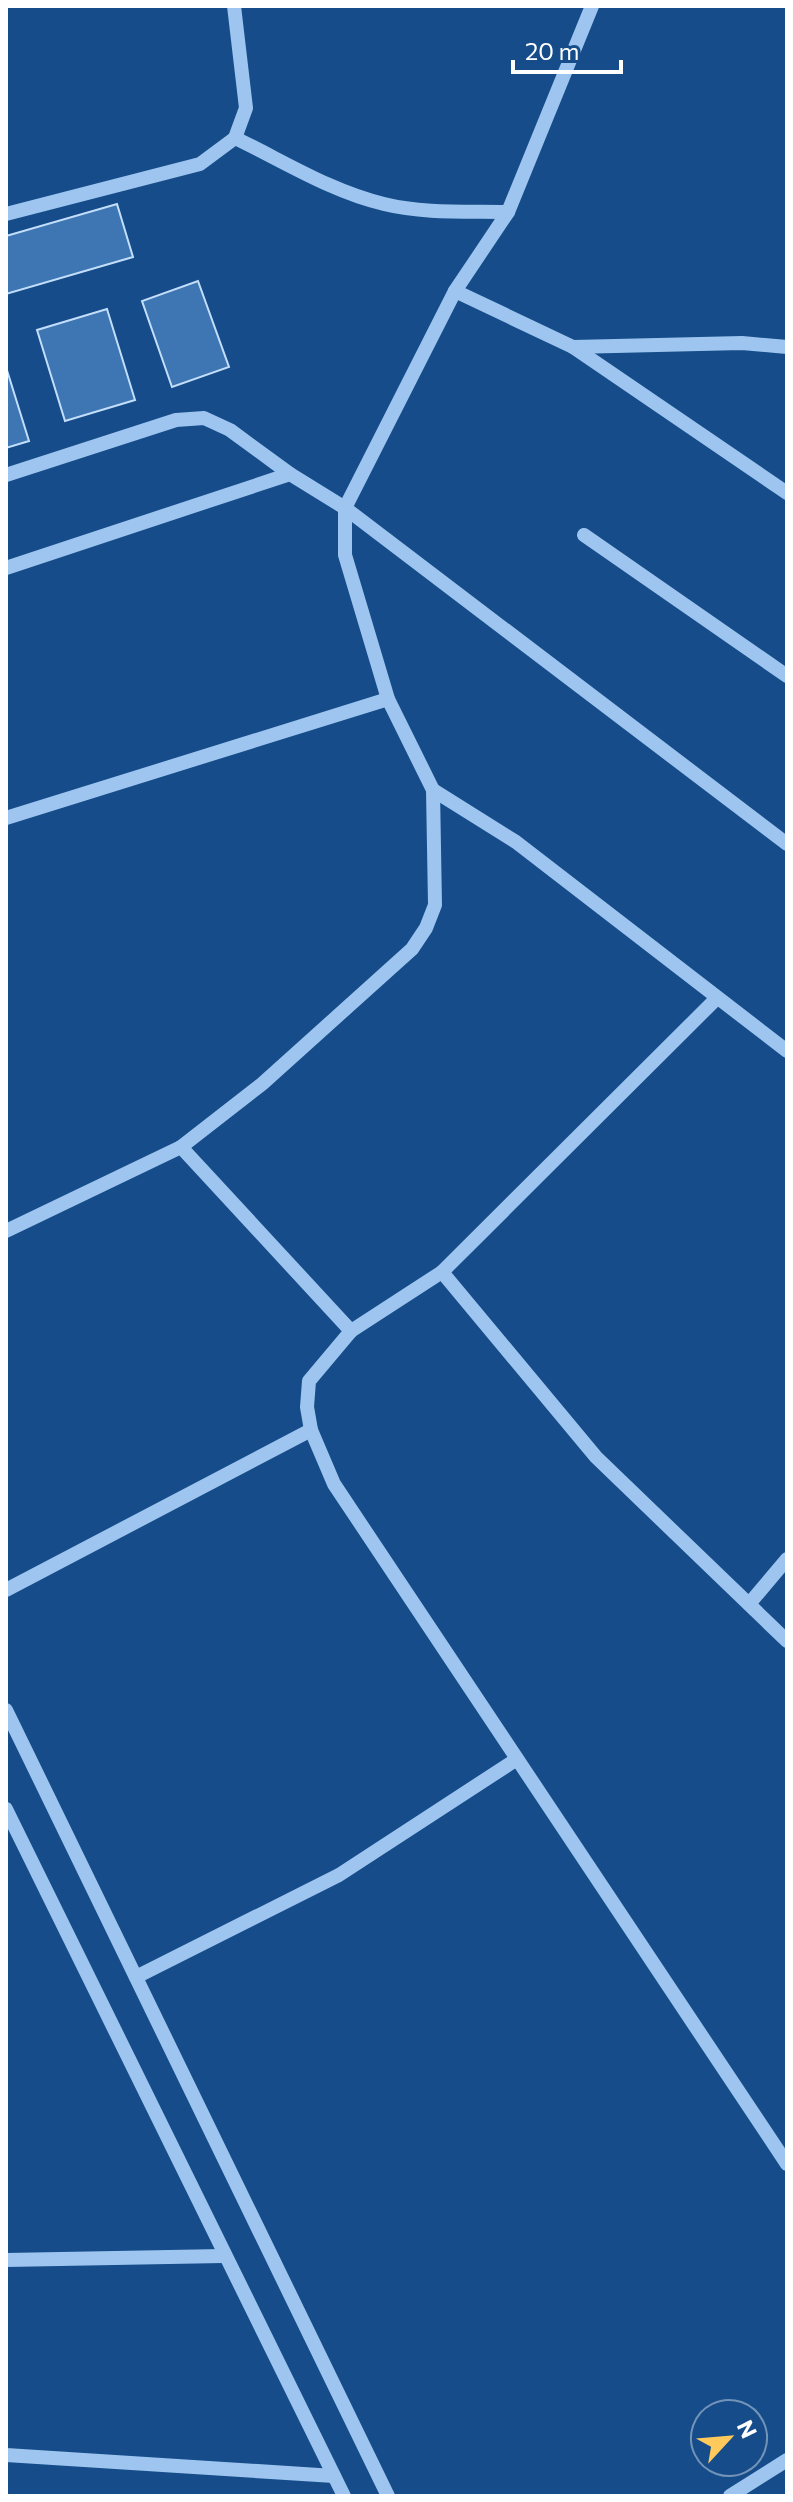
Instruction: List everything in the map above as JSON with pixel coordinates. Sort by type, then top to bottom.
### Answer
[{"type":"street","points":[[6,214],[200,164],[235,138],[246,108],[234,6]]},
{"type":"street","points":[[6,1231],[181,1147],[262,1084],[412,949],[426,928],[435,905],[433,790],[388,699],[345,555],[345,508],[455,291],[508,212],[592,6]]},
{"type":"street","points":[[235,138],[343,189],[384,204],[437,211],[508,212]]},
{"type":"street","points":[[455,291],[573,347],[787,493]]},
{"type":"street","points":[[573,347],[742,343],[787,347]]},
{"type":"street","points":[[6,475],[176,420],[204,418],[230,430],[290,474],[345,508],[787,844]]},
{"type":"street","points":[[6,568],[290,474]]},
{"type":"street","points":[[584,535],[787,676]]},
{"type":"street","points":[[6,818],[388,699]]},
{"type":"street","points":[[433,790],[516,842],[787,1051]]},
{"type":"street","points":[[717,998],[442,1272],[351,1331],[309,1381],[307,1407],[311,1430],[334,1484],[787,2164]]},
{"type":"street","points":[[181,1147],[351,1331]]},
{"type":"street","points":[[442,1272],[596,1457],[787,1641]]},
{"type":"street","points":[[6,1590],[311,1430]]},
{"type":"street","points":[[749,1604],[787,1559]]},
{"type":"street","points":[[6,1710],[388,2496]]},
{"type":"street","points":[[136,1977],[339,1875],[517,1759]]},
{"type":"street","points":[[6,1809],[223,2256],[344,2496]]},
{"type":"street","points":[[6,2260],[223,2256]]},
{"type":"street","points":[[6,2455],[334,2476]]},
{"type":"street","points":[[730,2496],[787,2460]]},
{"type":"building","points":[[117,204],[133,257],[6,294],[6,236]]},
{"type":"building","points":[[198,281],[229,367],[172,387],[142,301]]},
{"type":"building","points":[[107,309],[135,400],[65,421],[37,330]]},
{"type":"building","points":[[6,367],[29,441],[6,448]]}]
